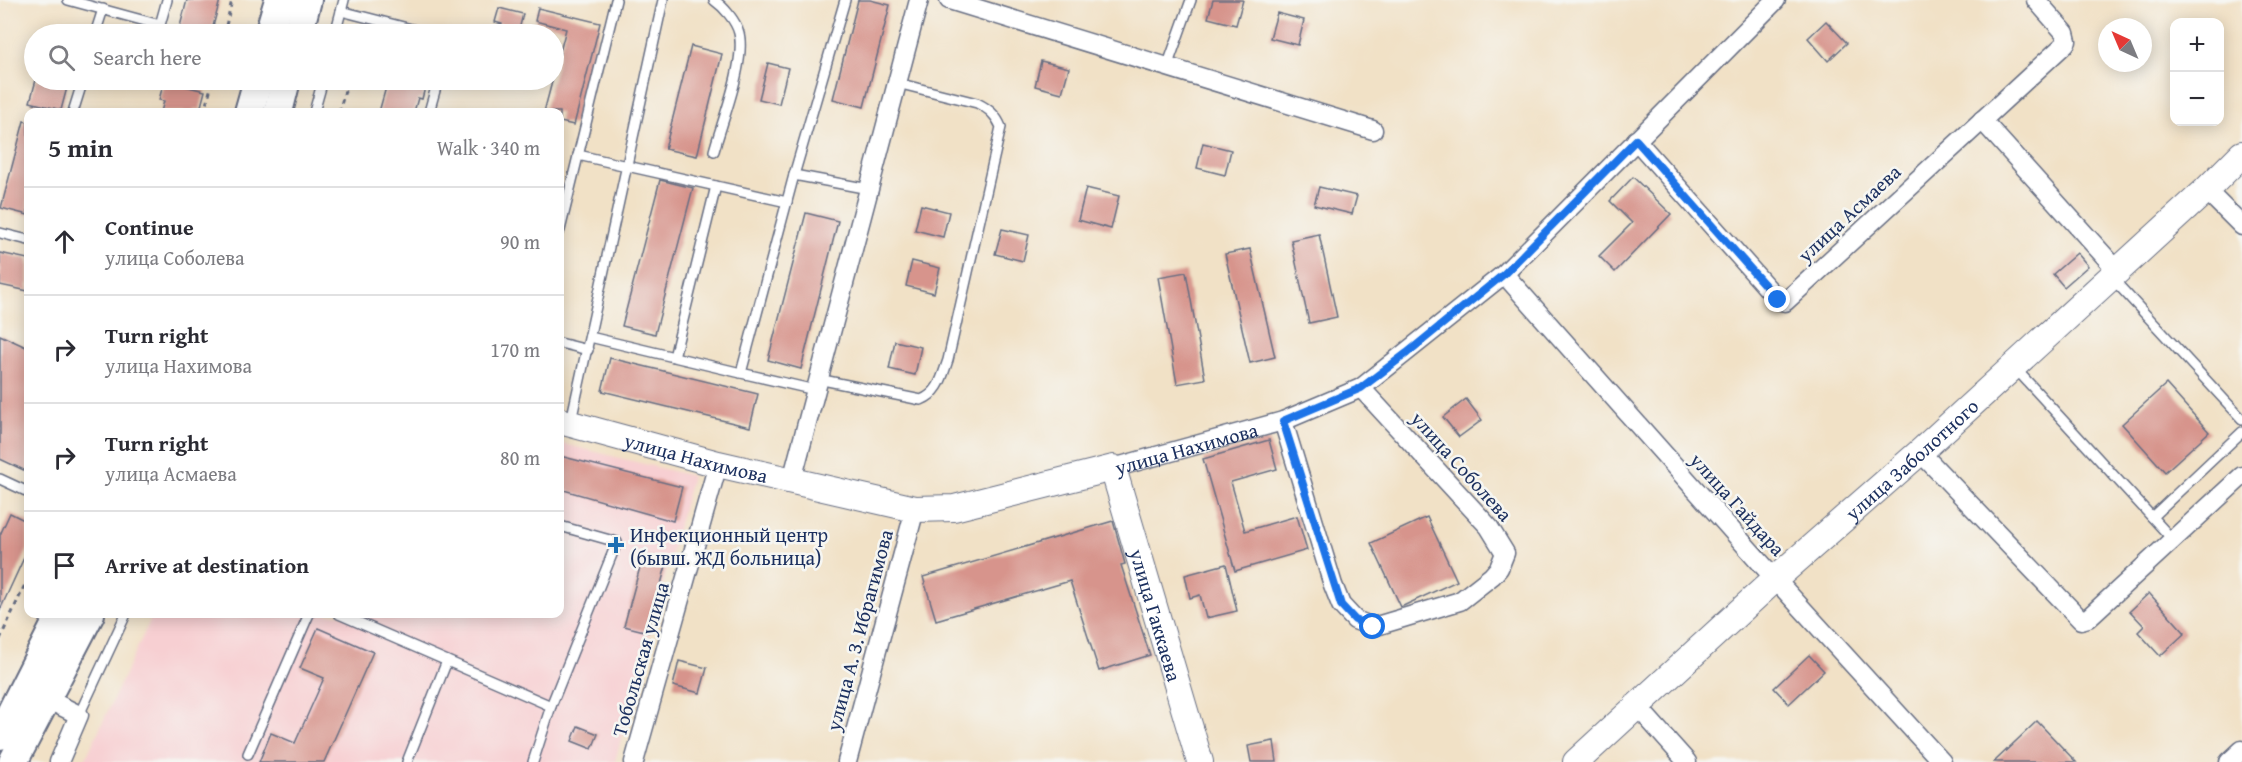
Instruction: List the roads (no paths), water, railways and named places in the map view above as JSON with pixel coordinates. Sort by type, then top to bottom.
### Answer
[{"type":"main road","points":[[272,24],[279,0]]},
{"type":"main road","points":[[301,24],[307,0]]},
{"type":"main road","points":[[250,108],[255,90]]},
{"type":"main road","points":[[279,108],[284,90]]},
{"type":"main road","points":[[0,735],[59,618]]},
{"type":"main road","points":[[13,762],[88,618]]},
{"type":"street","points":[[792,480],[919,0]]},
{"type":"street","points":[[949,0],[1373,130]]},
{"type":"street","name":"улица Нахимова","points":[[565,422],[718,464],[915,509],[954,508],[1113,468],[1283,421],[1361,388],[1504,274],[1776,0]]},
{"type":"street","name":"улица Асмаева","points":[[1636,140],[1778,300],[1785,302],[2067,41],[2065,33],[2036,0]]},
{"type":"street","points":[[1982,120],[2114,273]]},
{"type":"street","name":"улица Заболотного","points":[[1576,762],[1775,579],[1920,452],[2206,190],[2242,154]]},
{"type":"street","points":[[2206,190],[2242,226]]},
{"type":"street","name":"улица Гайдара","points":[[1504,274],[1775,579],[1942,762]]},
{"type":"street","name":"улица Соболева","points":[[1283,421],[1333,585],[1341,605],[1355,620],[1373,627],[1460,601],[1492,576],[1499,568],[1505,553],[1489,527],[1361,388]]},
{"type":"street","points":[[1920,452],[2080,620],[2088,618],[2242,476]]},
{"type":"street","name":"Тобольская улица","points":[[634,762],[718,464]]},
{"type":"street","name":"улица Гаккаева","points":[[1113,468],[1200,762]]},
{"type":"street","name":"улица А. З. Ибрагимова","points":[[847,762],[915,509]]},
{"type":"street","points":[[47,699],[79,715],[58,762]]},
{"type":"street","points":[[1637,706],[1688,762]]},
{"type":"street","points":[[2229,762],[2242,750]]},
{"type":"lane","points":[[68,0],[156,24]]},
{"type":"lane","points":[[160,24],[167,0]]},
{"type":"lane","points":[[338,24],[344,0]]},
{"type":"lane","points":[[564,213],[616,0]]},
{"type":"lane","points":[[565,422],[588,350],[663,0]]},
{"type":"lane","points":[[714,0],[724,7],[739,32],[740,57],[714,151]]},
{"type":"lane","points":[[741,373],[794,175],[845,0]]},
{"type":"lane","points":[[1167,66],[1191,0]]},
{"type":"lane","points":[[98,24],[103,9]]},
{"type":"lane","points":[[341,11],[392,24]]},
{"type":"lane","points":[[590,337],[741,373],[921,400],[932,395],[948,360],[1001,128],[998,119],[988,108],[977,103],[897,83]]},
{"type":"lane","points":[[74,108],[80,90]]},
{"type":"lane","points":[[315,108],[320,90]]},
{"type":"lane","points":[[430,108],[435,90]]},
{"type":"lane","points":[[578,155],[787,202]]},
{"type":"lane","points":[[794,175],[869,189]]},
{"type":"lane","points":[[674,357],[716,186]]},
{"type":"lane","points":[[0,233],[24,239]]},
{"type":"lane","points":[[2114,273],[2242,419]]},
{"type":"lane","points":[[564,344],[588,350]]},
{"type":"lane","points":[[2013,366],[2173,540]]},
{"type":"lane","points":[[2151,517],[2242,432]]},
{"type":"lane","points":[[0,479],[24,490]]},
{"type":"lane","points":[[533,762],[551,706],[617,542],[564,527]]},
{"type":"lane","points":[[79,715],[124,618]]},
{"type":"lane","points":[[248,754],[307,618]]},
{"type":"lane","points":[[348,618],[551,706]]},
{"type":"lane","points":[[407,762],[447,661]]},
{"type":"place","name":"Инфекционный центр (бывш. ЖД больница)","points":[[616,545]]}]
